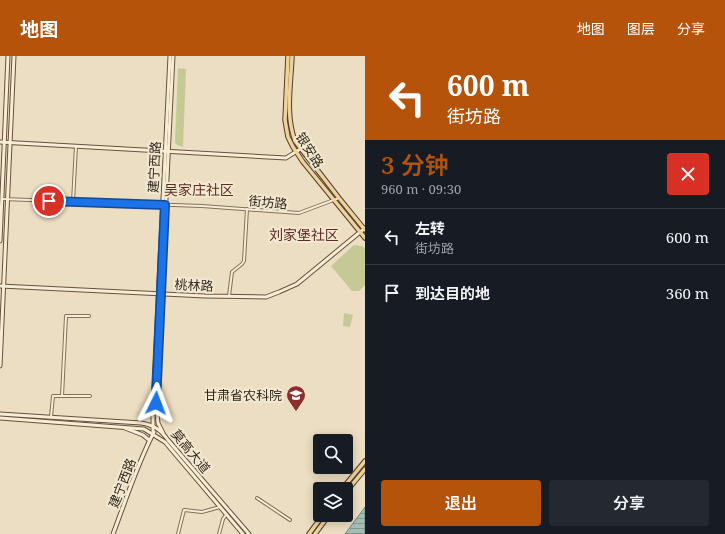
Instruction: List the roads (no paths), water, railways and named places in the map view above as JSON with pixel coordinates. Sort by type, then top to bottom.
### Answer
[{"type":"main road","points":[[0,241],[8,56]]},
{"type":"main road","points":[[0,366],[2,286],[14,56]]},
{"type":"main road","name":"建宁西路","points":[[113,534],[155,427],[153,403],[164,205],[170,56]]},
{"type":"main road","name":"建宁西路","points":[[166,151],[173,56]]},
{"type":"main road","name":"银安路","points":[[288,56],[285,120],[288,137],[296,152],[365,238]]},
{"type":"main road","name":"银安路","points":[[292,56],[289,118],[293,135],[301,148],[339,198],[365,229]]},
{"type":"main road","points":[[0,142],[286,158],[301,148]]},
{"type":"main road","name":"桃林路","points":[[2,286],[229,297],[266,297],[297,284],[365,229]]},
{"type":"main road","name":"建宁西路","points":[[159,293],[156,403],[158,423],[163,433]]},
{"type":"main road","name":"莫高大道","points":[[0,414],[142,423],[155,427],[163,433],[249,534]]},
{"type":"main road","name":"莫高大道","points":[[0,418],[122,426],[140,428],[153,434],[165,442],[244,534]]},
{"type":"main road","name":"建宁西路","points":[[155,427],[158,423]]},
{"type":"main road","points":[[122,426],[143,434],[149,440]]},
{"type":"main road","points":[[348,482],[365,461]]},
{"type":"main road","points":[[353,483],[365,469]]},
{"type":"main road","points":[[353,483],[365,472]]},
{"type":"main road","points":[[309,534],[318,522]]},
{"type":"main road","points":[[315,534],[324,522]]},
{"type":"street","points":[[73,202],[76,146]]},
{"type":"street","name":"街坊路","points":[[2,199],[164,205],[299,213],[339,198]]},
{"type":"street","points":[[229,297],[232,272],[244,261],[247,209]]},
{"type":"street","points":[[62,396],[66,316],[89,316]]},
{"type":"street","points":[[51,417],[53,396],[90,396]]},
{"type":"street","points":[[256,498],[290,520]]},
{"type":"street","points":[[178,534],[184,510],[202,512],[220,507]]},
{"type":"street","points":[[219,534],[226,514]]},
{"type":"water","points":[[365,507],[365,534],[345,534]]},
{"type":"place","name":"甘肃省农科院","points":[[296,412]]},
{"type":"district","name":"吴家庄社区","points":[[199,189]]},
{"type":"district","name":"刘家堡社区","points":[[304,234]]}]
